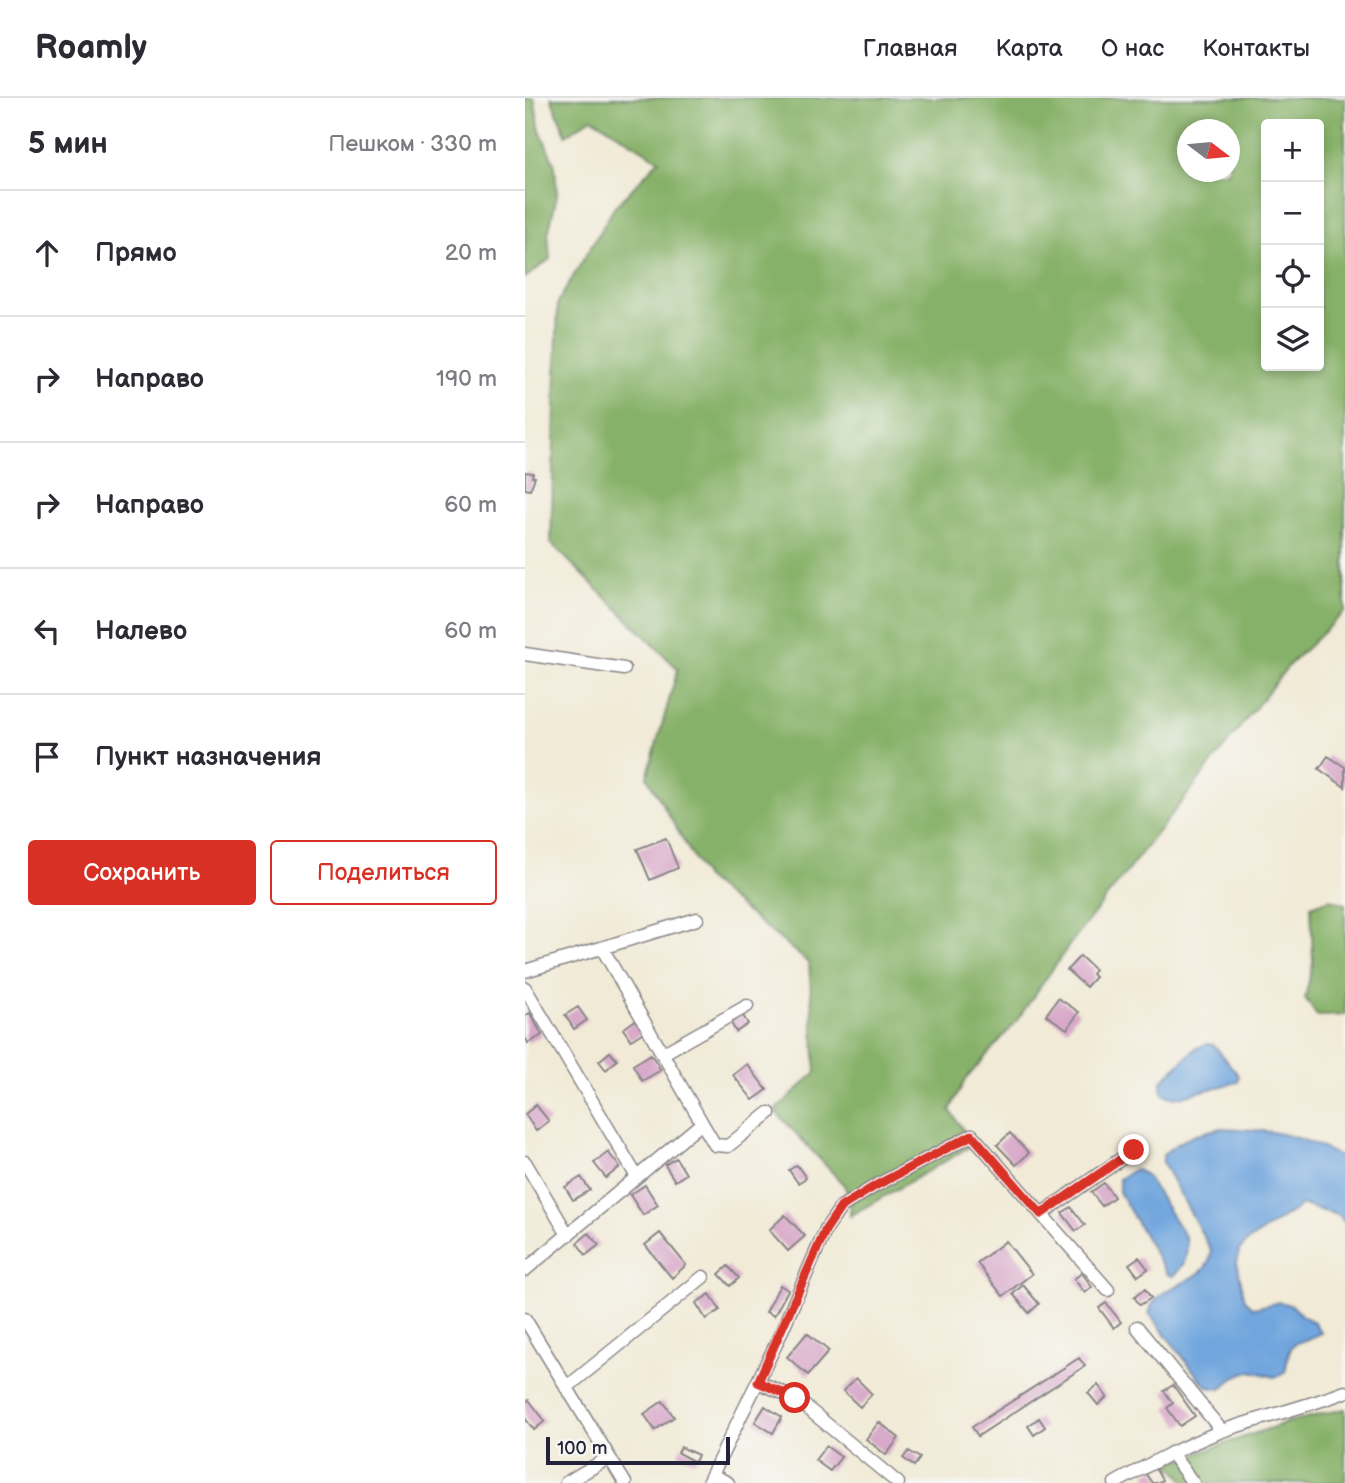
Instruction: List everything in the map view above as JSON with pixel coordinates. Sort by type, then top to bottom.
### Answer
[{"type":"street","points":[[525,654],[624,669]]},
{"type":"street","points":[[525,971],[697,919]]},
{"type":"street","points":[[602,948],[715,1145],[728,1146],[769,1113]]},
{"type":"street","points":[[525,988],[637,1177]]},
{"type":"street","points":[[662,1054],[747,1006]]},
{"type":"street","points":[[525,1270],[702,1124]]},
{"type":"street","points":[[728,1483],[710,1479],[758,1382],[826,1229],[841,1207],[972,1135],[1108,1290]]},
{"type":"street","points":[[1041,1214],[1134,1150]]},
{"type":"street","points":[[525,1162],[568,1235]]},
{"type":"street","points":[[566,1388],[703,1277]]},
{"type":"street","points":[[525,1319],[625,1483]]},
{"type":"street","points":[[1137,1327],[1222,1431]]},
{"type":"street","points":[[758,1382],[795,1398],[898,1483]]},
{"type":"street","points":[[1115,1483],[1171,1453],[1222,1431],[1308,1406],[1345,1392]]},
{"type":"street","points":[[1171,1453],[1193,1483]]},
{"type":"street","points":[[566,1483],[608,1458]]},
{"type":"green space","points":[[525,98],[534,98],[540,130],[555,166],[557,195],[548,234],[550,259],[525,278]]},
{"type":"green space","points":[[551,98],[1345,98],[1345,611],[1289,665],[1070,944],[1015,1023],[965,1080],[950,1110],[973,1145],[850,1216],[851,1201],[844,1185],[775,1111],[816,1072],[809,963],[705,878],[647,777],[678,669],[551,543],[558,302],[614,208],[659,160],[592,118],[566,135]]},
{"type":"green space","points":[[1330,899],[1345,904],[1345,1015],[1317,1016],[1305,998],[1313,963],[1311,906]]},
{"type":"green space","points":[[1345,1409],[1345,1483],[1187,1483],[1169,1463],[1288,1422]]},
{"type":"water","points":[[1214,1045],[1239,1076],[1238,1082],[1175,1098],[1163,1094],[1162,1081],[1196,1048]]},
{"type":"water","points":[[1221,1128],[1285,1135],[1314,1144],[1345,1160],[1345,1223],[1338,1215],[1302,1205],[1239,1250],[1237,1263],[1245,1300],[1254,1308],[1280,1302],[1293,1306],[1302,1316],[1314,1322],[1321,1333],[1292,1347],[1285,1373],[1275,1377],[1245,1372],[1221,1389],[1208,1387],[1199,1378],[1149,1313],[1153,1303],[1161,1295],[1197,1275],[1204,1268],[1211,1250],[1163,1163],[1163,1155],[1190,1137]]},
{"type":"water","points":[[1135,1169],[1146,1175],[1186,1238],[1185,1259],[1173,1276],[1167,1274],[1119,1192],[1119,1179]]},
{"type":"building","points":[[525,472],[533,473],[532,477],[535,477],[530,490],[525,489]]},
{"type":"building","points":[[1328,756],[1345,767],[1345,787],[1319,769]]},
{"type":"building","points":[[666,838],[678,868],[650,880],[637,849]]},
{"type":"building","points":[[1080,956],[1095,970],[1092,974],[1095,977],[1086,987],[1067,970]]},
{"type":"building","points":[[1058,998],[1079,1012],[1067,1029],[1046,1015]]},
{"type":"building","points":[[578,1007],[587,1020],[574,1029],[565,1015]]},
{"type":"building","points":[[530,1013],[542,1035],[528,1043],[525,1037],[525,1016]]},
{"type":"building","points":[[742,1014],[748,1024],[736,1032],[730,1021]]},
{"type":"building","points":[[637,1019],[645,1031],[631,1040],[623,1029]]},
{"type":"building","points":[[610,1052],[617,1060],[606,1070],[599,1061]]},
{"type":"building","points":[[651,1054],[661,1070],[642,1081],[633,1065]]},
{"type":"building","points":[[747,1064],[767,1090],[753,1100],[733,1075]]},
{"type":"building","points":[[536,1105],[549,1121],[536,1131],[525,1114]]},
{"type":"building","points":[[1010,1133],[1029,1153],[1016,1165],[997,1145]]},
{"type":"building","points":[[608,1152],[620,1167],[606,1178],[594,1163]]},
{"type":"building","points":[[676,1158],[686,1174],[675,1181],[665,1165]]},
{"type":"building","points":[[797,1165],[806,1178],[798,1183],[789,1170]]},
{"type":"building","points":[[581,1177],[590,1190],[573,1200],[565,1187]]},
{"type":"building","points":[[1104,1183],[1114,1197],[1102,1206],[1091,1192]]},
{"type":"building","points":[[645,1185],[658,1205],[643,1215],[630,1195]]},
{"type":"building","points":[[1071,1207],[1085,1225],[1076,1231],[1062,1213]]},
{"type":"building","points":[[785,1215],[805,1236],[788,1251],[769,1230]]},
{"type":"building","points":[[589,1233],[599,1245],[586,1255],[577,1243]]},
{"type":"building","points":[[660,1233],[686,1265],[672,1278],[645,1245]]},
{"type":"building","points":[[1006,1241],[1032,1274],[1003,1296],[977,1263]]},
{"type":"building","points":[[1139,1257],[1148,1269],[1138,1276],[1129,1264]]},
{"type":"building","points":[[728,1266],[739,1278],[730,1286],[719,1274]]},
{"type":"building","points":[[1082,1273],[1092,1287],[1085,1293],[1074,1279]]},
{"type":"building","points":[[780,1285],[788,1290],[774,1316],[766,1312]]},
{"type":"building","points":[[1023,1285],[1039,1304],[1029,1313],[1013,1294]]},
{"type":"building","points":[[1145,1289],[1151,1298],[1140,1305],[1134,1297]]},
{"type":"building","points":[[710,1294],[720,1310],[706,1319],[696,1303]]},
{"type":"building","points":[[1106,1303],[1121,1322],[1114,1328],[1099,1308]]},
{"type":"building","points":[[807,1333],[829,1351],[808,1375],[787,1357]]},
{"type":"building","points":[[1079,1358],[1085,1366],[978,1436],[972,1427]]},
{"type":"building","points":[[856,1378],[872,1394],[860,1407],[843,1391]]},
{"type":"building","points":[[1098,1385],[1107,1397],[1098,1405],[1088,1393]]},
{"type":"building","points":[[1173,1385],[1195,1416],[1180,1426],[1167,1408],[1173,1403],[1164,1391]]},
{"type":"building","points":[[529,1400],[545,1421],[534,1430],[525,1418],[525,1402]]},
{"type":"building","points":[[663,1401],[674,1417],[655,1430],[644,1414]]},
{"type":"building","points":[[765,1406],[782,1417],[773,1433],[755,1422]]},
{"type":"building","points":[[1039,1418],[1045,1427],[1034,1435],[1028,1426]]},
{"type":"building","points":[[879,1422],[899,1438],[886,1455],[866,1439]]},
{"type":"building","points":[[826,1446],[841,1457],[830,1471],[815,1460]]},
{"type":"building","points":[[681,1447],[698,1455],[695,1462],[678,1453]]},
{"type":"building","points":[[909,1451],[920,1458],[914,1466],[903,1458]]},
{"type":"building","points":[[1155,1468],[1162,1480],[1152,1483],[1146,1474]]},
{"type":"route","points":[[795,1398],[758,1382],[826,1229],[841,1207],[972,1135],[1041,1214],[1134,1150]]}]
